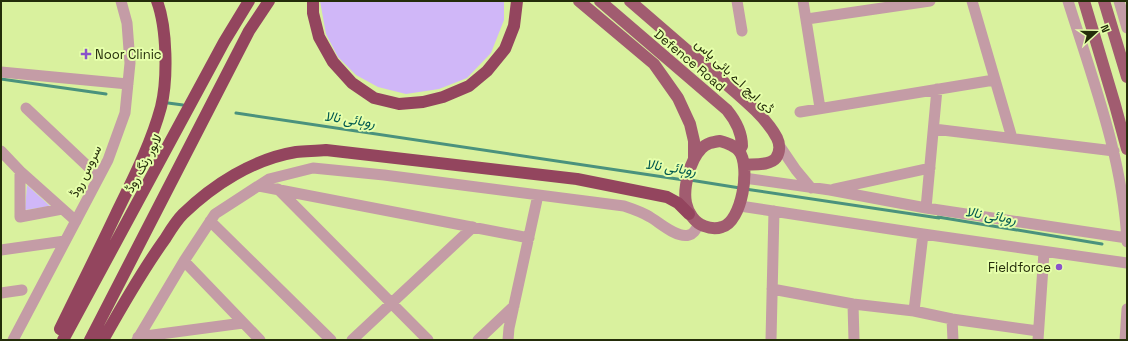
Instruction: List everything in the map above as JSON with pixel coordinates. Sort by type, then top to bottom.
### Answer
[{"type":"highway","points":[[55,340],[130,186],[148,143],[161,106],[165,73],[165,45],[157,1]]},
{"type":"highway","name":"لاہور رنگ روڈ","points":[[63,340],[224,42],[249,1]]},
{"type":"highway","points":[[90,340],[249,31],[269,1]]},
{"type":"highway","points":[[313,1],[313,13],[319,37],[333,62],[352,83],[374,98],[399,104],[424,102],[443,97],[469,86],[487,71],[505,49],[514,26],[517,1]]},
{"type":"highway","points":[[103,340],[153,256],[182,215],[208,193],[233,176],[257,164],[296,152],[326,150],[577,179],[667,197],[678,203],[690,214]]},
{"type":"main road","name":"Defence Road","points":[[580,1],[654,64],[678,98],[690,124],[694,141],[694,159]]},
{"type":"main road","name":"Defence Road","points":[[600,1],[727,110],[734,118],[739,129],[742,146],[739,151]]},
{"type":"main road","name":"ڈی ایچ اے بائی پاس","points":[[630,1],[749,104],[769,126],[779,145]]},
{"type":"main road","points":[[1084,1],[1127,149]]},
{"type":"main road","points":[[1104,1],[1127,76]]},
{"type":"main road","points":[[720,141],[728,143],[739,151],[744,165],[744,178],[740,206],[732,219],[722,227],[710,228],[699,224],[690,214],[686,203],[686,191],[688,176],[694,159],[701,148],[712,142],[720,141]]},
{"type":"main road","points":[[744,165],[770,162],[775,159],[778,153],[779,145]]},
{"type":"street","name":"سروس روڈ","points":[[13,340],[108,160],[125,113],[130,63],[127,23],[121,1]]},
{"type":"street","points":[[737,1],[742,31]]},
{"type":"street","points":[[804,1],[820,108]]},
{"type":"street","points":[[807,19],[930,1]]},
{"type":"street","points":[[972,1],[1012,138]]},
{"type":"street","points":[[1068,1],[1114,151],[1127,242]]},
{"type":"street","points":[[1119,1],[1127,28]]},
{"type":"street","points":[[1,72],[128,84]]},
{"type":"street","points":[[800,112],[994,80]]},
{"type":"street","points":[[926,208],[937,89]]},
{"type":"street","points":[[26,108],[98,177]]},
{"type":"street","points":[[934,129],[1114,151]]},
{"type":"street","points":[[779,145],[796,170],[811,188]]},
{"type":"street","points":[[1,151],[76,221]]},
{"type":"street","points":[[138,339],[184,261],[215,214],[269,179],[312,168],[384,175],[624,206],[637,210],[651,217],[675,233],[683,236],[688,236],[693,233],[699,224]]},
{"type":"street","points":[[830,190],[930,168]]},
{"type":"street","points":[[20,170],[20,217],[62,208]]},
{"type":"street","points":[[744,178],[830,190],[926,208],[1127,238]]},
{"type":"street","points":[[259,186],[529,238]]},
{"type":"street","points":[[278,189],[428,340]]},
{"type":"street","points":[[508,340],[509,328],[538,195]]},
{"type":"street","points":[[740,206],[1044,252],[1127,263]]},
{"type":"street","points":[[771,340],[774,211]]},
{"type":"street","points":[[210,221],[331,340]]},
{"type":"street","points":[[352,340],[472,227]]},
{"type":"street","points":[[914,311],[923,234]]},
{"type":"street","points":[[1,250],[65,242]]},
{"type":"street","points":[[772,289],[853,304],[914,311],[1038,335],[1044,252]]},
{"type":"street","points":[[184,261],[260,340]]},
{"type":"street","points":[[1,292],[22,290]]},
{"type":"street","points":[[853,304],[854,340]]},
{"type":"street","points":[[478,340],[514,306]]},
{"type":"street","points":[[1125,340],[1127,309]]},
{"type":"street","points":[[952,319],[953,340]]},
{"type":"street","points":[[138,339],[243,322]]},
{"type":"shaded area","points":[[320,1],[504,1],[504,20],[491,53],[467,78],[439,89],[406,94],[378,87],[356,75],[338,57],[326,34]]},
{"type":"shaded area","points":[[27,185],[50,206],[25,210]]},
{"type":"waterway","name":"روہائی نالا","points":[[1,79],[106,94]]},
{"type":"waterway","name":"روہائی نالا","points":[[168,103],[183,105]]},
{"type":"waterway","name":"روہائی نالا","points":[[236,113],[684,180]]},
{"type":"waterway","name":"روہائی نالا","points":[[690,180],[740,188]]},
{"type":"waterway","name":"روہائی نالا","points":[[745,189],[939,218]]},
{"type":"waterway","name":"روہائی نالا","points":[[938,217],[1102,244]]},
{"type":"place","name":"Noor Clinic","points":[[86,54]]},
{"type":"place","name":"Fieldforce","points":[[1059,267]]}]
